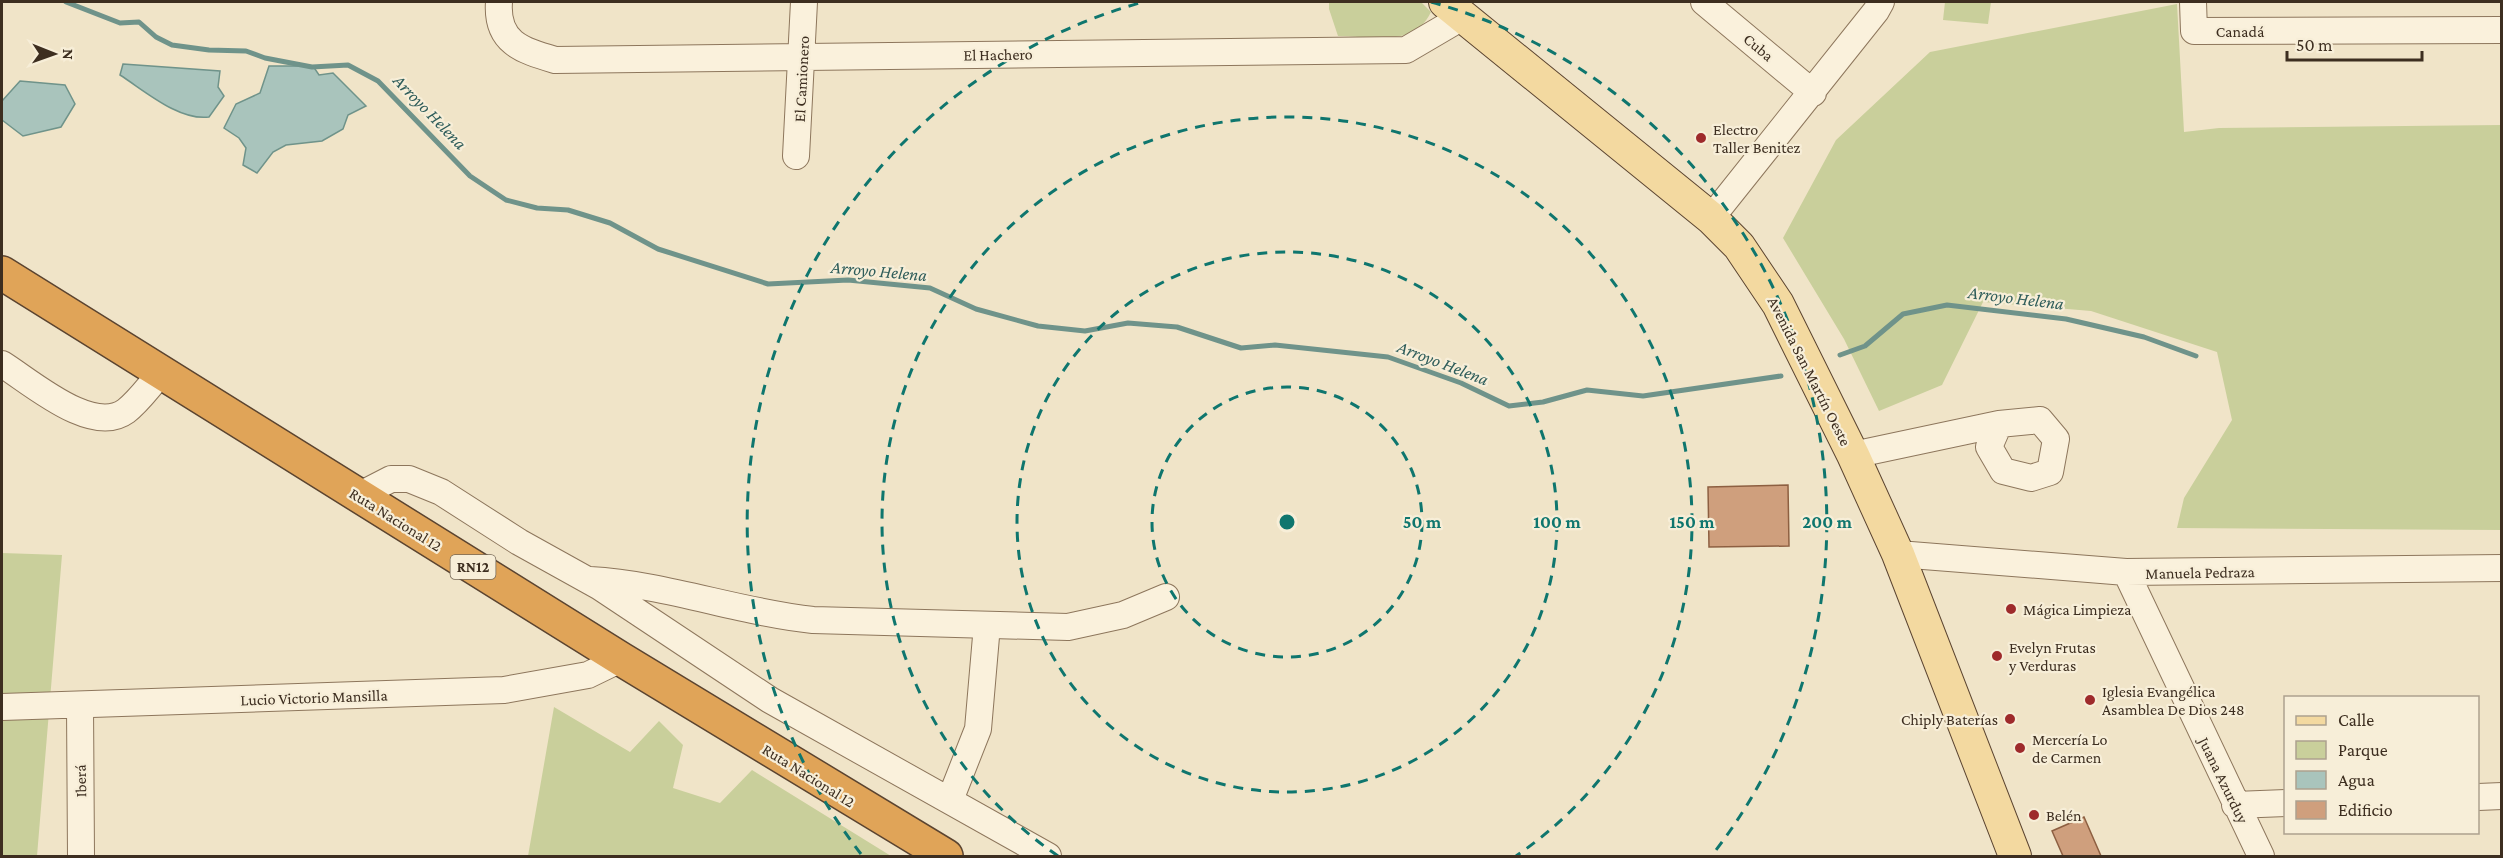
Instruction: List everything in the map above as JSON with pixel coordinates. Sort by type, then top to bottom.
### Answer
[{"type":"highway","name":"Ruta Nacional 12","points":[[2,273],[621,659],[946,856]]},
{"type":"main road","name":"Avenida San Martín Oeste","points":[[1454,9],[1711,218],[1739,246],[1778,304],[1853,455],[1898,554],[2015,856]]},
{"type":"street","name":"El Hachero","points":[[500,2],[498,19],[510,41],[525,51],[555,60],[1406,50],[1454,9]]},
{"type":"street","name":"El Camionero","points":[[796,156],[804,2]]},
{"type":"street","name":"Cuba","points":[[1704,2],[1813,93]]},
{"type":"street","points":[[1711,218],[1813,93],[1881,2]]},
{"type":"street","name":"Canadá","points":[[2193,2],[2194,31],[2502,30]]},
{"type":"street","points":[[2,364],[84,416],[104,419],[125,411],[161,373]]},
{"type":"street","points":[[1853,455],[1999,424]]},
{"type":"street","points":[[358,495],[391,479],[409,479],[441,492],[519,542],[586,579],[770,700],[1047,856]]},
{"type":"street","name":"Manuela Pedraza","points":[[1898,554],[2126,572],[2502,568]]},
{"type":"street","name":"Juana Azurduy","points":[[2126,572],[2261,856]]},
{"type":"street","points":[[586,579],[621,581],[776,616],[804,619],[987,625],[1068,627],[1123,615],[1166,597]]},
{"type":"street","points":[[950,800],[978,729],[987,625]]},
{"type":"street","name":"Lucio Victorio Mansilla","points":[[2,706],[80,706],[504,690],[588,675],[621,659]]},
{"type":"street","name":"Iberá","points":[[80,706],[81,856]]},
{"type":"street","points":[[2479,797],[2502,796]]},
{"type":"street","points":[[2235,805],[2284,803]]},
{"type":"green space","points":[[1329,2],[1421,2],[1431,12],[1424,23],[1414,31],[1403,35],[1391,38],[1338,36]]},
{"type":"green space","points":[[1945,2],[1991,2],[1988,24],[1943,20]]},
{"type":"green space","points":[[2177,4],[2184,132],[2219,128],[2501,125],[2501,530],[2177,528],[2184,498],[2232,420],[2217,352],[2091,311],[1983,302],[1942,385],[1879,411],[1844,339],[1783,238],[1836,140],[1930,52]]},
{"type":"green space","points":[[2,553],[62,555],[37,856],[2,856]]},
{"type":"green space","points":[[554,707],[630,752],[659,721],[683,745],[673,788],[720,803],[752,770],[891,856],[528,856]]},
{"type":"water","points":[[123,64],[220,71],[218,87],[224,96],[209,117],[186,114],[163,104],[120,75]]},
{"type":"water","points":[[269,66],[313,66],[319,75],[333,73],[366,106],[348,115],[343,129],[322,141],[286,145],[273,152],[257,173],[243,165],[246,148],[239,138],[224,128],[236,104],[260,93]]},
{"type":"water","points":[[20,81],[65,85],[75,104],[61,127],[23,136],[2,120],[2,101]]},
{"type":"building","points":[[1788,485],[1789,546],[1709,547],[1708,487]]},
{"type":"building","points":[[2084,817],[2101,856],[2063,856],[2052,831]]},
{"type":"waterway","name":"Arroyo Helena","points":[[66,2],[120,23],[139,22],[156,37],[172,45],[209,50],[246,51],[265,58],[312,67],[348,65],[378,81],[470,176],[506,200],[537,208],[568,210],[610,223],[658,249],[768,284],[848,280],[930,288],[976,309],[1038,326],[1085,331],[1128,323],[1177,327],[1241,348],[1275,345],[1388,357],[1461,383],[1509,406],[1543,402],[1587,390],[1643,396],[1781,376]]},
{"type":"waterway","name":"Arroyo Helena","points":[[1840,355],[1865,346],[1903,314],[1947,305],[2066,319],[2144,337],[2196,356]]},
{"type":"place","name":"Electro Taller Benitez","points":[[1701,138]]},
{"type":"place","name":"Mágica Limpieza","points":[[2011,609]]},
{"type":"place","name":"Evelyn Frutas y Verduras","points":[[1997,656]]},
{"type":"place","name":"Iglesia Evangélica Asamblea De Dios 248","points":[[2090,700]]},
{"type":"place","name":"Chiply Baterías","points":[[2010,719]]},
{"type":"place","name":"Mercería Lo de Carmen","points":[[2020,748]]},
{"type":"place","name":"Belén","points":[[2034,815]]}]
